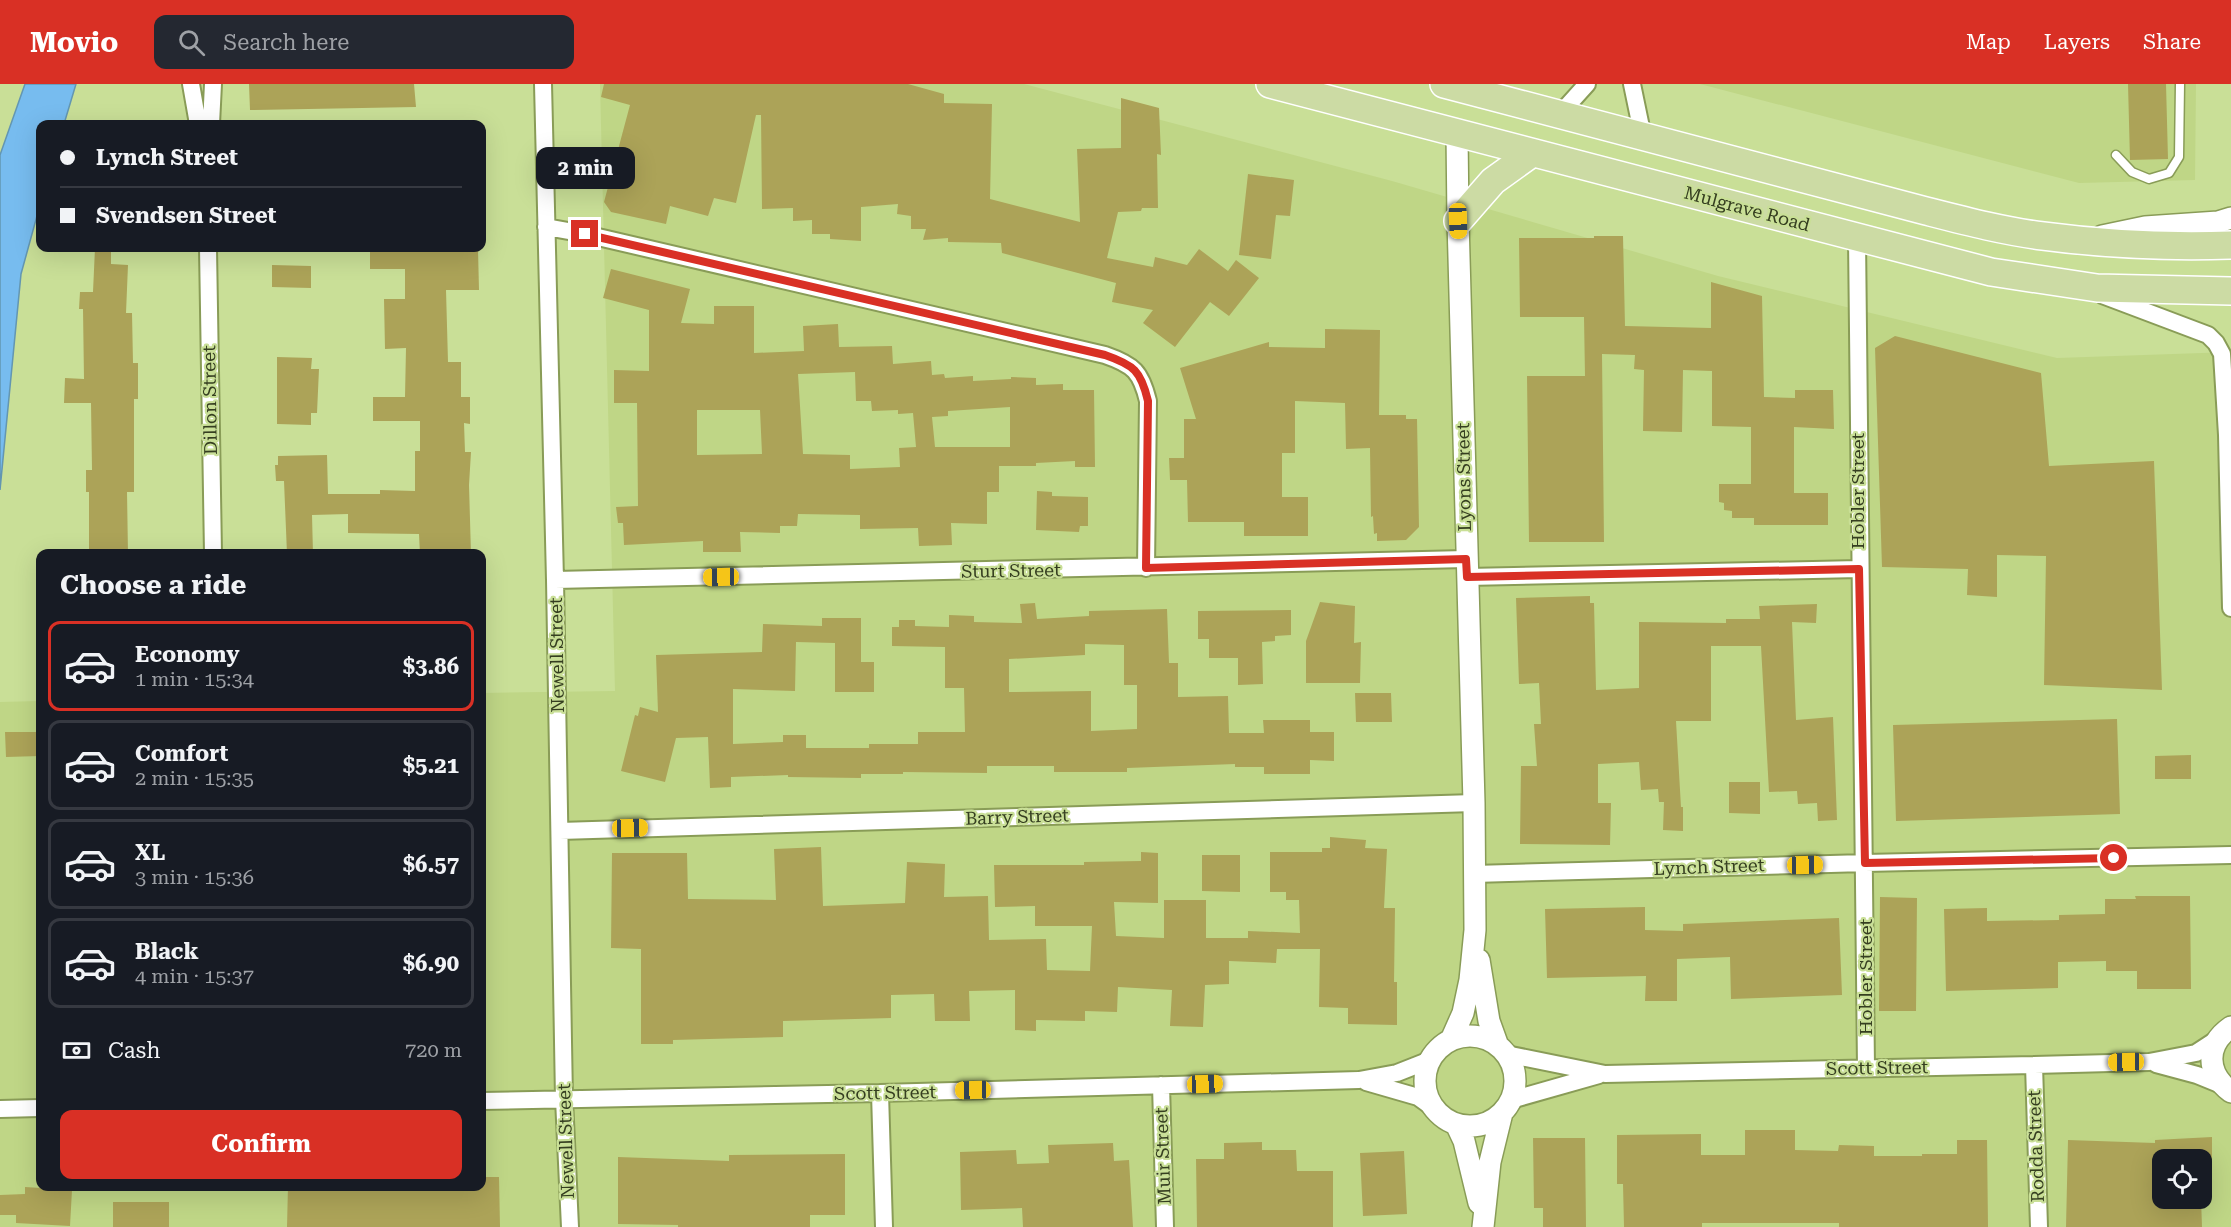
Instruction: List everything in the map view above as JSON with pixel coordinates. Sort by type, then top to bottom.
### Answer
[{"type":"main road","name":"Mulgrave Road","points":[[1270,84],[1991,272],[2081,287],[2231,291]]},
{"type":"main road","points":[[1457,133],[1453,86],[2003,230],[2078,240],[2174,245],[2231,245]]},
{"type":"main road","points":[[1458,221],[1493,181],[1532,153]]},
{"type":"street","points":[[191,84],[197,120]]},
{"type":"street","points":[[211,120],[213,84]]},
{"type":"street","name":"Newell Street","points":[[543,84],[564,1099],[570,1227]]},
{"type":"street","points":[[1559,115],[1587,84]]},
{"type":"street","points":[[1632,84],[1643,137]]},
{"type":"street","name":"Lyons Street","points":[[1451,1040],[1463,1013],[1470,980],[1475,930],[1474,803],[1457,133]]},
{"type":"street","points":[[2078,240],[2145,227],[2218,222],[2231,218]]},
{"type":"street","points":[[546,227],[620,242],[1123,361],[1135,370],[1144,382],[1148,401],[1146,568]]},
{"type":"street","name":"Hobler Street","points":[[1857,238],[1866,1068]]},
{"type":"street","name":"Dillon Street","points":[[208,252],[213,549]]},
{"type":"street","points":[[2081,287],[2204,333],[2212,337],[2220,350],[2224,363],[2231,608]]},
{"type":"street","name":"Sturt Street","points":[[555,580],[1146,568],[1859,569]]},
{"type":"street","name":"Barry Street","points":[[560,831],[1474,803]]},
{"type":"street","name":"Lynch Street","points":[[1474,874],[2231,855]]},
{"type":"street","name":"Lyons Street","points":[[1475,930],[1489,1021],[1502,1050]]},
{"type":"street","points":[[2226,1029],[2213,1047],[2212,1063],[2215,1074],[2229,1091]]},
{"type":"street","name":"Scott Street","points":[[1507,1107],[1558,1085],[1605,1074],[2149,1062],[2196,1053],[2226,1029]]},
{"type":"street","points":[[1483,1223],[1490,1162],[1515,1089],[1512,1065],[1502,1050],[1487,1040],[1475,1036],[1451,1040],[1439,1048],[1430,1060],[1425,1086],[1429,1099],[1445,1118],[1456,1124],[1480,1125],[1492,1121],[1507,1107]]},
{"type":"street","name":"Scott Street","points":[[1502,1050],[1605,1074]]},
{"type":"street","name":"Scott Street","points":[[486,1101],[1359,1080],[1397,1073],[1430,1060]]},
{"type":"street","name":"Scott Street","points":[[2149,1062],[2197,1075],[2229,1091]]},
{"type":"street","name":"Rodda Street","points":[[2034,1065],[2039,1227]]},
{"type":"street","name":"Scott Street","points":[[1359,1080],[1418,1097],[1436,1110]]},
{"type":"street","name":"Muir Street","points":[[1161,1085],[1165,1227]]},
{"type":"street","points":[[880,1093],[884,1227]]},
{"type":"street","points":[[0,1109],[36,1108]]},
{"type":"street","points":[[1456,1124],[1471,1162],[1483,1223]]},
{"type":"lane","points":[[2116,156],[2132,172],[2149,179],[2169,173],[2179,157],[2180,84]]},
{"type":"shaded area","points":[[600,84],[1024,84],[1392,181],[1718,276],[2057,358],[2231,352],[2231,1227],[0,1227],[0,702],[36,701],[36,1191],[486,1191],[486,693],[615,691]]},
{"type":"shaded area","points":[[1700,84],[2196,84],[2195,180],[2079,183]]},
{"type":"water","points":[[25,84],[76,84],[65,120],[36,120],[36,220],[21,274],[0,490],[0,155]]},
{"type":"building","points":[[249,84],[414,84],[416,107],[250,110]]},
{"type":"building","points":[[604,84],[908,84],[944,94],[944,103],[992,104],[990,199],[1080,222],[1077,149],[1121,148],[1121,98],[1159,108],[1161,155],[1157,154],[1158,208],[1118,212],[1107,258],[1153,267],[1155,257],[1187,265],[1199,249],[1228,271],[1236,260],[1259,278],[1229,316],[1210,302],[1175,347],[1143,323],[1153,310],[1112,302],[1116,283],[1002,253],[1001,243],[948,242],[948,238],[923,240],[926,229],[911,229],[911,216],[897,214],[898,204],[861,207],[861,241],[830,239],[830,234],[812,234],[812,220],[793,221],[793,208],[762,209],[761,115],[756,115],[736,203],[714,198],[708,216],[670,206],[666,224],[611,212],[604,202],[630,105],[601,97]]},
{"type":"building","points":[[2128,84],[2166,84],[2168,159],[2130,160]]},
{"type":"building","points":[[1248,174],[1294,180],[1290,216],[1276,215],[1271,259],[1239,255]]},
{"type":"building","points":[[1594,236],[1623,236],[1625,326],[1711,328],[1711,282],[1762,296],[1764,397],[1795,398],[1795,390],[1833,390],[1834,429],[1794,427],[1794,493],[1828,493],[1828,525],[1754,525],[1754,518],[1732,518],[1732,511],[1724,510],[1724,503],[1719,502],[1719,484],[1751,484],[1751,427],[1712,426],[1712,371],[1683,370],[1682,432],[1643,431],[1644,370],[1634,369],[1635,355],[1602,354],[1604,542],[1529,542],[1527,376],[1585,376],[1584,317],[1520,317],[1519,238],[1594,238]]},
{"type":"building","points":[[95,252],[111,252],[111,264],[128,265],[126,313],[132,313],[133,363],[138,363],[138,399],[134,399],[134,492],[127,492],[128,549],[89,549],[89,492],[86,492],[86,470],[92,470],[91,403],[64,403],[65,378],[84,379],[83,309],[79,309],[80,292],[93,292]]},
{"type":"building","points":[[370,252],[478,252],[479,290],[446,290],[448,362],[461,362],[461,397],[470,397],[470,424],[464,423],[465,452],[471,452],[469,485],[471,549],[420,549],[419,534],[348,533],[348,514],[312,515],[313,549],[287,549],[284,481],[276,481],[275,465],[278,465],[278,456],[327,455],[328,494],[380,494],[380,490],[415,491],[415,451],[420,451],[420,421],[373,421],[373,397],[405,397],[406,348],[385,349],[384,299],[405,299],[405,269],[370,269]]},
{"type":"building","points":[[272,265],[311,266],[311,288],[272,287]]},
{"type":"building","points":[[611,269],[690,289],[681,323],[714,324],[714,306],[754,306],[754,353],[804,351],[803,326],[838,324],[839,347],[892,346],[893,364],[931,361],[932,375],[944,374],[945,378],[973,376],[973,381],[1011,379],[1011,377],[1036,378],[1036,385],[1063,384],[1063,390],[1094,390],[1095,467],[1075,467],[1075,461],[1036,463],[1036,466],[999,466],[999,492],[987,492],[987,524],[951,523],[952,545],[919,546],[918,528],[860,529],[860,515],[798,514],[797,526],[780,526],[780,533],[740,532],[741,552],[703,552],[703,541],[624,545],[623,523],[618,523],[616,507],[638,506],[637,403],[614,403],[614,370],[649,371],[649,310],[603,298]],"holes":[[[855,372],[856,401],[871,401],[872,411],[898,410],[898,414],[913,413],[916,447],[899,448],[900,467],[850,469],[850,455],[803,454],[798,374]],[[1010,407],[1010,447],[935,447],[932,417],[948,416],[948,411]],[[697,410],[760,410],[762,454],[697,455]]]},
{"type":"building","points":[[1325,329],[1380,330],[1379,415],[1406,415],[1406,419],[1417,419],[1419,527],[1406,540],[1377,541],[1377,533],[1374,534],[1373,516],[1371,517],[1370,448],[1346,449],[1345,403],[1295,401],[1295,453],[1282,453],[1282,497],[1308,497],[1308,536],[1244,536],[1244,522],[1188,522],[1187,480],[1170,480],[1169,458],[1184,458],[1184,419],[1196,419],[1180,368],[1269,342],[1269,347],[1325,348]]},
{"type":"building","points":[[1895,336],[2041,373],[2049,466],[2154,461],[2162,690],[2044,685],[2046,556],[1997,555],[1997,597],[1967,595],[1968,569],[1882,567],[1875,348]]},
{"type":"building","points":[[277,357],[312,358],[311,369],[319,369],[317,413],[311,413],[311,425],[277,424]]},
{"type":"building","points":[[1037,491],[1052,492],[1052,496],[1088,497],[1088,526],[1080,526],[1079,532],[1036,530]]},
{"type":"building","points":[[1590,596],[1590,603],[1594,603],[1596,690],[1639,688],[1639,622],[1726,623],[1726,619],[1760,619],[1759,606],[1817,604],[1816,623],[1792,622],[1796,720],[1833,717],[1837,820],[1818,821],[1817,803],[1798,804],[1797,791],[1769,792],[1761,646],[1711,646],[1711,721],[1676,721],[1683,831],[1663,830],[1664,802],[1659,802],[1658,789],[1641,790],[1639,762],[1598,764],[1598,803],[1611,803],[1610,845],[1520,844],[1521,766],[1537,766],[1534,724],[1541,724],[1539,683],[1519,684],[1516,598]]},
{"type":"building","points":[[1320,602],[1355,606],[1354,643],[1361,642],[1360,683],[1306,683],[1306,641]]},
{"type":"building","points":[[1035,603],[1037,619],[1089,616],[1089,611],[1167,609],[1169,663],[1178,663],[1178,697],[1228,696],[1229,733],[1264,733],[1263,720],[1310,720],[1310,732],[1334,732],[1334,761],[1310,760],[1310,774],[1264,774],[1264,767],[1235,767],[1235,764],[1127,768],[1127,772],[1054,772],[1054,766],[987,766],[987,773],[903,772],[903,774],[861,774],[861,778],[788,777],[788,775],[731,777],[731,787],[710,788],[708,737],[676,738],[665,782],[621,771],[635,715],[638,716],[640,707],[658,712],[656,655],[762,652],[763,624],[822,626],[822,618],[861,618],[861,662],[874,662],[874,692],[835,692],[835,643],[796,642],[795,691],[733,689],[733,744],[783,742],[783,735],[806,735],[806,748],[869,748],[869,744],[918,744],[918,732],[965,732],[964,688],[945,688],[945,647],[892,646],[892,627],[899,627],[899,620],[915,620],[915,626],[949,627],[949,615],[974,616],[974,622],[1022,623],[1020,604]],"holes":[[[1085,644],[1124,645],[1124,685],[1137,685],[1137,729],[1091,731],[1091,691],[1009,692],[1009,659],[1085,655]]]},
{"type":"building","points":[[1291,610],[1291,635],[1275,636],[1275,641],[1262,642],[1263,684],[1238,685],[1238,658],[1209,658],[1209,639],[1198,639],[1198,611]]},
{"type":"building","points":[[1355,693],[1391,693],[1392,722],[1356,722]]},
{"type":"building","points":[[2117,719],[2120,814],[1896,821],[1893,725]]},
{"type":"building","points":[[5,732],[36,732],[36,756],[6,757]]},
{"type":"building","points":[[2191,755],[2191,779],[2155,779],[2155,756]]},
{"type":"building","points":[[1729,782],[1760,782],[1760,814],[1729,813]]},
{"type":"building","points":[[1330,837],[1366,840],[1365,848],[1387,849],[1384,908],[1395,908],[1394,982],[1397,982],[1397,1025],[1348,1024],[1348,1008],[1319,1007],[1320,949],[1277,949],[1276,963],[1229,961],[1229,984],[1205,985],[1203,1027],[1170,1026],[1172,990],[1118,987],[1117,1012],[1085,1011],[1085,1021],[1036,1020],[1036,1031],[1015,1030],[1015,990],[969,991],[970,1021],[935,1021],[934,994],[891,995],[891,1018],[783,1021],[783,1037],[673,1040],[673,1044],[641,1044],[641,949],[611,948],[612,853],[687,853],[688,899],[776,900],[774,849],[821,847],[823,906],[905,903],[907,862],[945,864],[944,897],[988,896],[989,940],[1046,939],[1047,970],[1090,971],[1092,926],[1035,926],[1035,906],[995,907],[994,865],[1084,865],[1084,862],[1141,861],[1141,852],[1158,853],[1158,903],[1114,902],[1116,936],[1164,938],[1164,900],[1206,900],[1206,938],[1248,938],[1248,931],[1300,933],[1299,900],[1286,900],[1286,892],[1270,892],[1270,852],[1322,852],[1322,848],[1330,848]]},
{"type":"building","points":[[1202,855],[1240,855],[1240,892],[1202,891]]},
{"type":"building","points":[[2135,896],[2190,896],[2191,989],[2137,989],[2137,971],[2106,971],[2106,961],[2058,962],[2058,988],[1946,991],[1944,909],[1987,908],[1987,921],[2059,920],[2059,915],[2105,914],[2105,899],[2136,899]]},
{"type":"building","points":[[1880,897],[1917,898],[1916,1011],[1879,1011]]},
{"type":"building","points":[[1645,907],[1645,930],[1683,931],[1683,924],[1839,918],[1842,995],[1731,999],[1730,957],[1677,959],[1677,1001],[1645,1001],[1646,976],[1547,978],[1545,909]]},
{"type":"building","points":[[1745,1130],[1795,1130],[1795,1150],[1838,1151],[1839,1145],[1874,1146],[1874,1156],[1957,1154],[1957,1140],[1987,1140],[1988,1227],[1839,1227],[1839,1223],[1702,1223],[1702,1227],[1624,1227],[1623,1184],[1617,1184],[1617,1135],[1701,1134],[1701,1155],[1745,1155]]},
{"type":"building","points":[[2212,1137],[2212,1149],[2152,1149],[2152,1209],[2201,1209],[2202,1227],[2066,1227],[2068,1140],[2155,1143],[2155,1140]]},
{"type":"building","points":[[1533,1138],[1585,1138],[1586,1227],[1543,1227],[1543,1208],[1534,1208]]},
{"type":"building","points":[[1262,1142],[1262,1150],[1296,1150],[1297,1171],[1333,1171],[1333,1227],[1197,1227],[1196,1159],[1224,1159],[1224,1143]]},
{"type":"building","points":[[1113,1143],[1114,1161],[1129,1160],[1133,1227],[1023,1227],[1022,1208],[961,1210],[960,1152],[1016,1150],[1017,1164],[1049,1163],[1048,1145]]},
{"type":"building","points":[[1404,1151],[1407,1214],[1363,1216],[1360,1153]]},
{"type":"building","points":[[845,1154],[845,1215],[810,1215],[810,1227],[678,1227],[678,1225],[618,1224],[618,1157],[729,1161],[729,1155]]},
{"type":"building","points":[[486,1177],[499,1177],[500,1227],[287,1227],[288,1191],[486,1191]]},
{"type":"building","points":[[25,1187],[36,1188],[36,1191],[72,1191],[70,1226],[16,1223],[16,1215],[0,1215],[0,1195],[25,1194]]},
{"type":"building","points":[[113,1202],[169,1202],[169,1227],[113,1227]]},
{"type":"route","points":[[585,234],[1123,361],[1135,370],[1144,382],[1148,401],[1146,568],[1466,559],[1467,577],[1859,569],[1865,863],[2114,858]]}]
